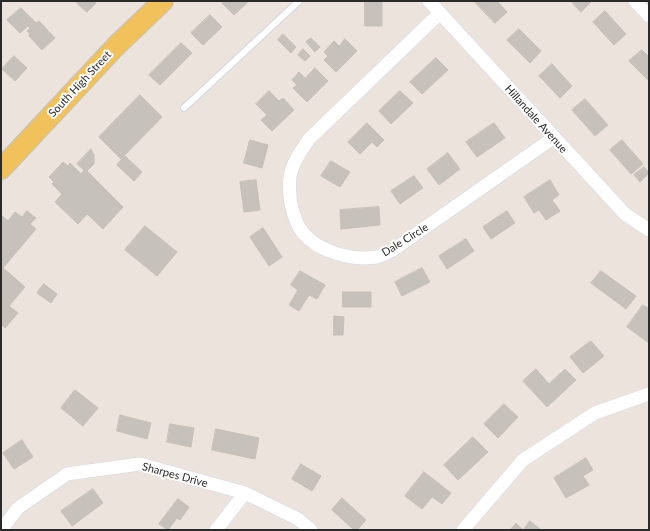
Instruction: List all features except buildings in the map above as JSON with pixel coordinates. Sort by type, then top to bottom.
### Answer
[{"type":"main road","name":"South High Street","points":[[1,169],[116,46],[163,1]]},
{"type":"street","name":"Hillandale Avenue","points":[[429,1],[553,138],[625,214],[649,230]]},
{"type":"street","points":[[635,1],[649,16]]},
{"type":"street","name":"Dale Circle","points":[[440,12],[309,139],[296,157],[290,177],[291,198],[295,217],[303,233],[319,246],[344,256],[377,257],[393,250],[553,138]]},
{"type":"street","points":[[463,530],[523,460],[595,413],[649,394]]},
{"type":"street","name":"Sharpes Drive","points":[[1,530],[18,508],[67,474],[140,464],[245,494],[298,519],[311,530]]},
{"type":"street","points":[[216,530],[245,494]]},
{"type":"lane","points":[[184,108],[299,1]]}]
